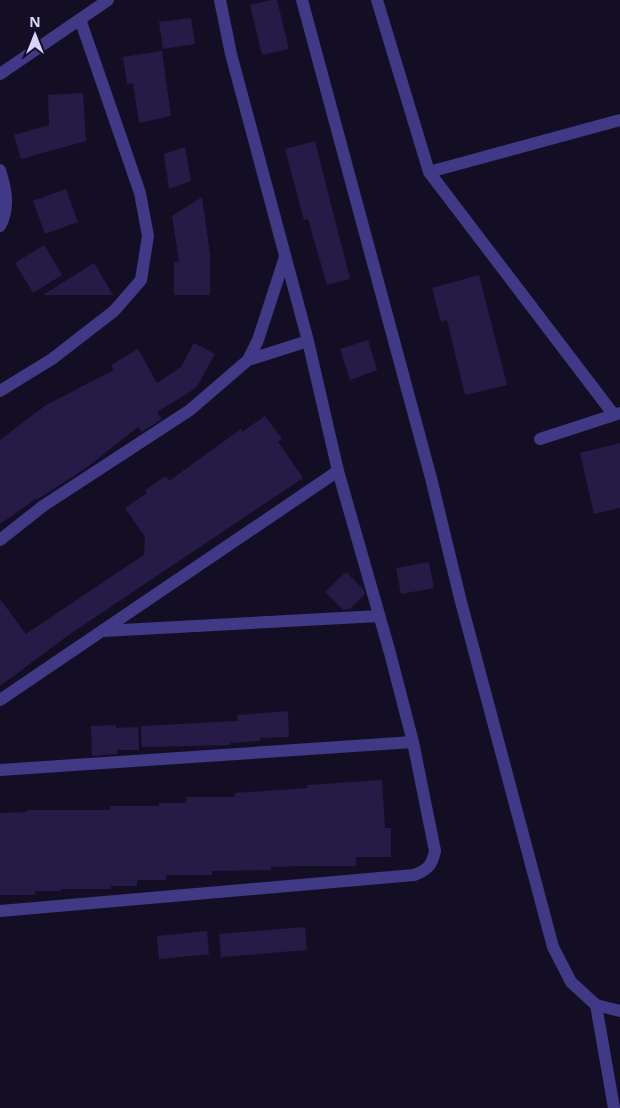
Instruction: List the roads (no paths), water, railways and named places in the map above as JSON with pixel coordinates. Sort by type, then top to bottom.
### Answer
[{"type":"street","points":[[0,74],[108,0]]},
{"type":"street","points":[[0,911],[414,875],[426,871],[433,862],[435,851],[413,742],[338,472],[308,342],[232,54],[220,0]]},
{"type":"street","points":[[302,0],[431,478],[460,598],[553,947],[571,982],[596,1005],[620,1011]]},
{"type":"street","points":[[377,0],[429,172],[617,414],[540,439]]},
{"type":"street","points":[[0,391],[52,359],[114,311],[141,280],[148,236],[140,192],[80,19]]},
{"type":"street","points":[[429,172],[620,120]]},
{"type":"street","points":[[0,170],[5,185],[7,212],[0,226]]},
{"type":"street","points":[[0,540],[43,506],[190,410],[248,360],[258,340],[285,257]]},
{"type":"street","points":[[248,360],[308,342]]},
{"type":"street","points":[[0,700],[338,472]]},
{"type":"street","points":[[103,631],[379,616]]},
{"type":"street","points":[[0,770],[413,742]]},
{"type":"street","points":[[596,1005],[614,1108]]}]
